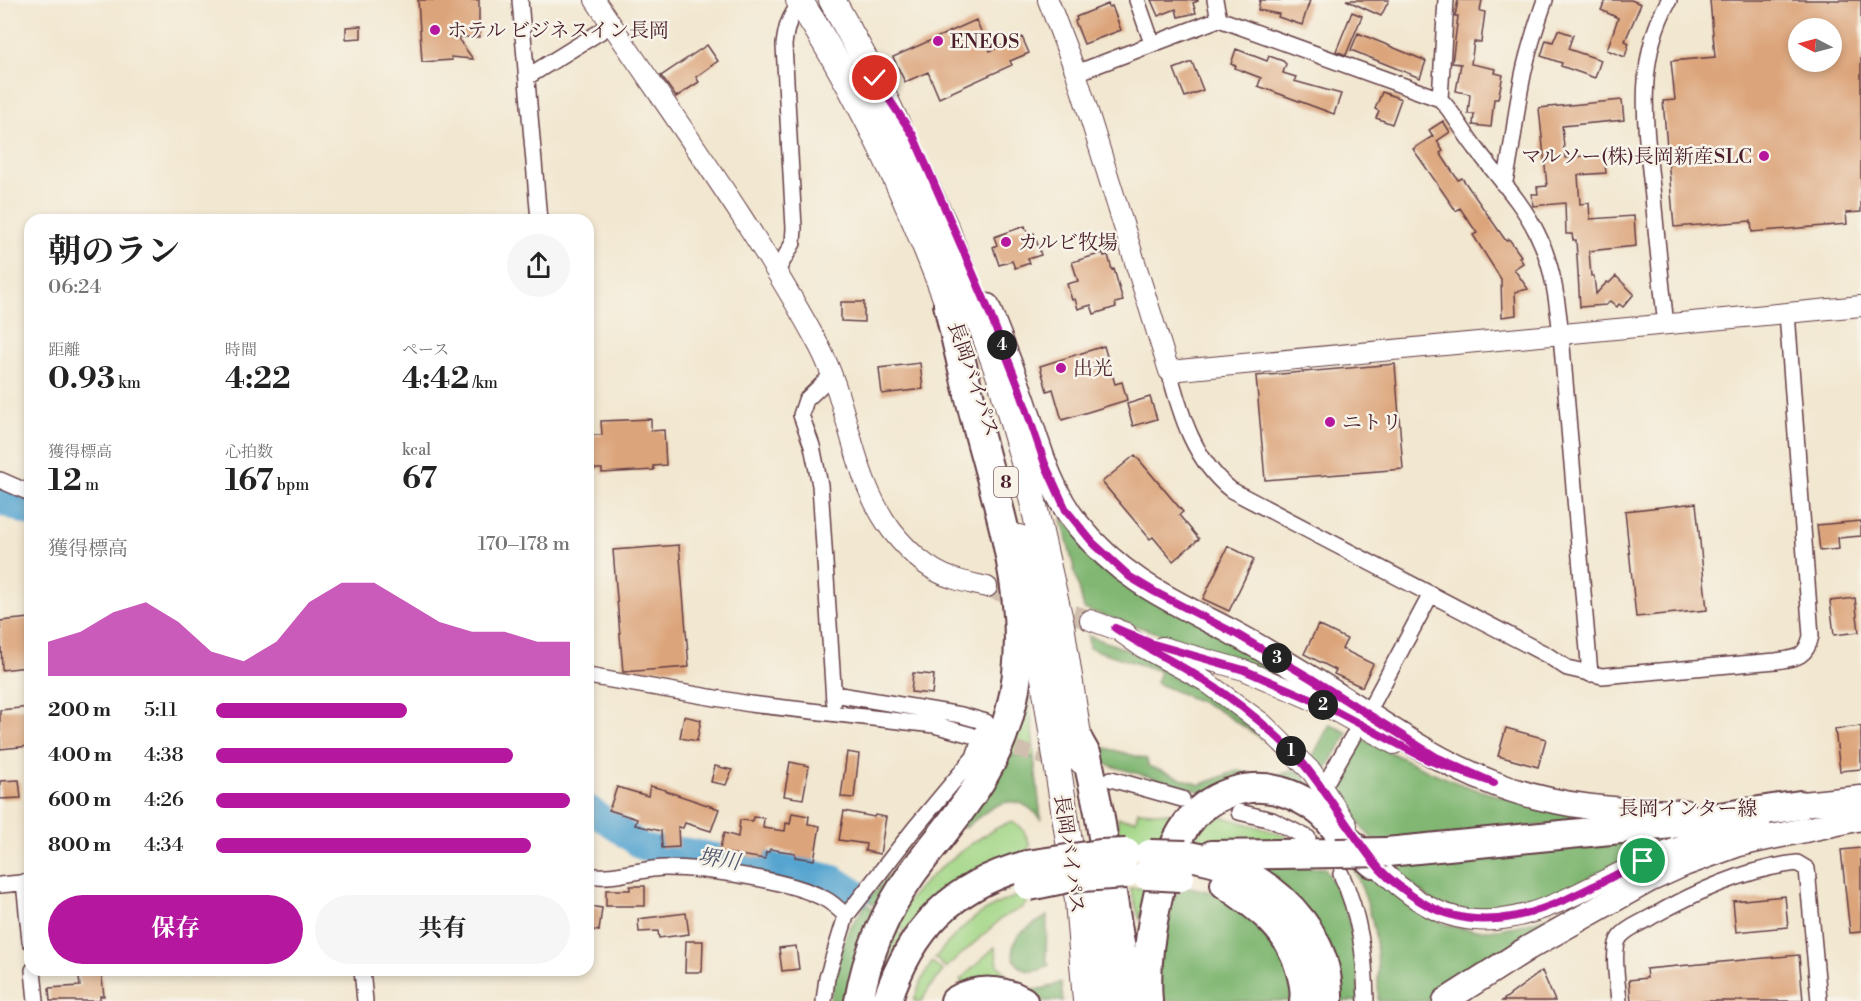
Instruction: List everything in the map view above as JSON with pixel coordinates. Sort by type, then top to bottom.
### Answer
[{"type":"highway","name":"長岡バイパス","points":[[832,0],[875,78],[947,231],[1000,377],[1024,462],[1061,626],[1089,807],[1108,1001]]},
{"type":"highway","name":"長岡バイパス","points":[[800,2],[865,113],[923,238],[979,388],[1002,466],[1028,574],[1078,900],[1086,1001]]},
{"type":"highway","points":[[859,1001],[867,966],[882,924],[902,888],[958,814],[994,757],[1008,720],[1016,683],[1020,646],[1019,608],[1008,547],[948,304]]},
{"type":"highway","points":[[1078,740],[1087,756],[1099,812],[1125,975],[1132,1001]]},
{"type":"highway","points":[[1148,1001],[1149,953],[1160,891],[1168,864],[1186,825],[1195,813],[1220,796],[1249,788],[1280,791],[1323,814],[1341,835],[1381,858]]},
{"type":"highway","points":[[1183,866],[1338,863],[1672,824],[1800,805]]},
{"type":"highway","points":[[903,1001],[920,961],[935,939],[947,926],[987,896],[1014,885],[1028,876],[1100,854],[1137,864],[1233,868],[1271,890],[1308,928],[1319,949],[1326,974],[1328,1001]]},
{"type":"highway","points":[[1183,866],[1197,877],[1249,892],[1284,920],[1302,949],[1307,962],[1313,1001]]},
{"type":"highway","points":[[887,1001],[898,969],[907,953],[937,913],[962,892],[993,876],[1028,876]]},
{"type":"highway","points":[[1225,884],[1266,914],[1285,936],[1299,963],[1303,978],[1304,1001]]},
{"type":"highway","points":[[955,1001],[976,992],[988,991],[1002,992],[1023,1001]]},
{"type":"main road","name":"長岡インター線","points":[[875,78],[913,135],[984,299],[1014,374],[1045,464],[1066,510],[1093,543],[1130,577],[1265,651],[1436,757],[1494,783],[1529,795],[1561,802],[1623,810],[1706,811],[1800,805],[1861,798]]},
{"type":"main road","name":"長岡インター線","points":[[1445,1001],[1528,948],[1649,880],[1684,864],[1738,844],[1861,818]]},
{"type":"street","points":[[519,0],[538,214]]},
{"type":"street","points":[[595,0],[777,271],[832,375],[859,465],[877,505],[892,530],[907,548],[933,568],[950,578],[987,587]]},
{"type":"street","points":[[1048,0],[1076,73],[1185,426],[1216,478],[1231,490],[1547,655],[1567,668],[1602,676],[1633,674],[1776,661],[1803,654],[1809,646],[1811,622],[1787,314]]},
{"type":"street","points":[[1137,0],[1152,44]]},
{"type":"street","points":[[1215,0],[1219,19]]},
{"type":"street","points":[[1440,99],[1446,0]]},
{"type":"street","points":[[1504,185],[1524,70],[1545,0]]},
{"type":"street","points":[[1666,325],[1644,108],[1649,57],[1654,35],[1669,0]]},
{"type":"street","points":[[777,271],[793,243],[784,45],[786,27],[800,2]]},
{"type":"street","points":[[1076,73],[1219,19],[1440,99],[1447,106],[1537,232],[1550,266],[1561,335],[1590,674]]},
{"type":"street","points":[[527,76],[611,25]]},
{"type":"street","points":[[1169,371],[1861,306]]},
{"type":"street","points":[[832,375],[806,400],[801,415],[812,446],[820,485],[834,713]]},
{"type":"street","points":[[0,480],[24,490]]},
{"type":"street","points":[[1373,703],[1431,594]]},
{"type":"street","points":[[1090,620],[1150,643],[1244,670],[1324,705],[1428,760],[1494,783]]},
{"type":"street","points":[[1115,628],[1142,646],[1205,681],[1245,709],[1311,772],[1381,858],[1392,881],[1432,908],[1467,919],[1504,920],[1527,915],[1643,861],[1722,835],[1784,824],[1861,818]]},
{"type":"street","points":[[594,677],[750,704],[933,725],[971,735]]},
{"type":"street","points":[[825,1001],[827,978],[846,916],[974,757],[986,722],[962,715],[834,694]]},
{"type":"street","points":[[1328,781],[1353,736]]},
{"type":"street","points":[[1111,779],[1182,799]]},
{"type":"street","points":[[1239,812],[1304,830]]},
{"type":"street","points":[[1338,863],[1359,921],[1366,974],[1366,1001]]},
{"type":"street","points":[[1619,1001],[1616,951],[1618,938],[1628,929],[1715,885],[1781,865],[1797,863],[1807,869],[1819,1001]]},
{"type":"street","points":[[594,876],[601,877],[664,868],[712,872],[775,882],[825,899],[846,916]]},
{"type":"street","points":[[0,885],[24,882]]},
{"type":"street","points":[[34,976],[36,1001]]},
{"type":"street","points":[[362,976],[364,1001]]},
{"type":"green space","points":[[1062,520],[1341,703],[1164,635],[1084,609]]},
{"type":"green space","points":[[1088,636],[1114,644],[1186,680],[1230,710],[1271,744],[1215,708],[1156,683],[1160,671],[1089,648]]},
{"type":"green space","points":[[1030,697],[1034,757],[1003,755],[1021,706]]},
{"type":"green space","points":[[1330,724],[1348,733],[1323,774],[1310,761]]},
{"type":"green space","points":[[1359,738],[1436,774],[1481,791],[1611,818],[1375,843],[1331,787]]},
{"type":"green space","points":[[1102,747],[1147,759],[1148,766],[1200,785],[1239,770],[1266,776],[1294,770],[1300,772],[1312,790],[1207,793],[1104,764]]},
{"type":"green space","points":[[1003,755],[1034,757],[1041,819],[1031,809],[1012,802],[993,807],[965,828],[961,826]]},
{"type":"green space","points":[[982,762],[893,878],[875,906],[868,900]]},
{"type":"green space","points":[[1138,811],[1179,814],[1154,843],[1118,844],[1118,818],[1136,820]]},
{"type":"green space","points":[[1212,814],[1270,831],[1303,844],[1188,846]]},
{"type":"green space","points":[[1010,822],[1021,828],[1027,838],[1030,846],[1023,855],[905,932],[893,922],[910,898],[945,864],[985,835]]},
{"type":"green space","points":[[1695,831],[1613,865],[1546,899],[1525,907],[1485,914],[1437,904],[1394,871],[1387,862]]},
{"type":"green space","points":[[1245,867],[1325,868],[1341,898],[1352,931],[1357,966],[1358,1001],[1336,1001]]},
{"type":"green space","points":[[1353,868],[1371,868],[1431,917],[1453,927],[1478,930],[1528,923],[1623,884],[1428,1001],[1378,1001],[1377,949],[1371,917]]},
{"type":"green space","points":[[1189,887],[1229,896],[1281,940],[1298,1001],[1156,1001],[1160,939],[1167,934],[1170,911],[1168,908],[1176,895]]},
{"type":"green space","points":[[1130,888],[1148,888],[1140,920]]},
{"type":"green space","points":[[1030,892],[1030,899],[1023,907],[1002,918],[946,968],[935,958],[955,935],[977,916],[1001,902]]},
{"type":"green space","points":[[866,903],[873,910],[860,943],[847,1001],[830,1001],[844,941]]},
{"type":"green space","points":[[1047,916],[1046,958],[1049,965],[1039,970],[1023,969],[1014,958],[1014,943],[1022,932]]},
{"type":"green space","points":[[891,926],[903,936],[883,970],[873,1001]]},
{"type":"green space","points":[[995,947],[998,965],[1013,983],[965,985],[960,980]]},
{"type":"green space","points":[[932,962],[943,971],[922,1001],[914,1001],[920,984]]},
{"type":"green space","points":[[1061,982],[1063,1001],[1043,1001],[1028,990],[1037,990]]},
{"type":"building","points":[[418,0],[479,0],[479,37],[457,37],[473,59],[451,57],[452,60],[422,62]]},
{"type":"building","points":[[1151,0],[1198,1],[1193,3],[1196,13],[1178,17],[1176,9],[1158,16]]},
{"type":"building","points":[[1260,0],[1310,0],[1302,25],[1278,17],[1279,14],[1258,10]]},
{"type":"building","points":[[1346,0],[1389,0],[1381,16]]},
{"type":"building","points":[[1458,0],[1482,0],[1480,11],[1485,12],[1481,42],[1474,42],[1471,64],[1496,69],[1495,73],[1503,75],[1498,99],[1494,99],[1491,127],[1473,125],[1474,114],[1468,114],[1470,94],[1456,91],[1461,64],[1452,63]]},
{"type":"building","points":[[1606,0],[1631,0],[1641,4],[1625,41],[1629,43],[1625,57],[1607,50],[1618,18],[1601,10]]},
{"type":"building","name":"マルソー(株)長岡新産SLC","points":[[1710,0],[1861,0],[1861,212],[1846,213],[1847,224],[1752,232],[1751,221],[1674,227],[1663,101],[1675,100],[1671,61],[1715,57]]},
{"type":"building","points":[[1108,4],[1109,7],[1112,6],[1121,30],[1084,44],[1075,21],[1076,17]]},
{"type":"building","points":[[1352,12],[1362,16],[1346,55],[1336,51]]},
{"type":"building","points":[[976,20],[990,51],[1022,37],[1029,53],[1010,61],[1012,65],[939,98],[928,72],[905,82],[893,57]]},
{"type":"building","points":[[361,26],[361,38],[346,39],[346,27]]},
{"type":"building","points":[[1558,30],[1573,35],[1568,49],[1601,60],[1595,78],[1541,56],[1546,40],[1553,42]]},
{"type":"building","points":[[1358,33],[1426,61],[1420,78],[1351,50]]},
{"type":"building","points":[[707,45],[718,61],[696,77],[699,82],[676,97],[661,76]]},
{"type":"building","points":[[1236,49],[1267,61],[1269,56],[1283,61],[1286,64],[1283,73],[1296,77],[1294,81],[1341,94],[1334,114],[1258,86],[1261,78],[1235,68],[1236,66],[1231,64]]},
{"type":"building","points":[[1192,62],[1203,90],[1185,97],[1174,69]]},
{"type":"building","points":[[1382,92],[1401,99],[1392,124],[1376,118],[1379,111],[1375,109]]},
{"type":"building","points":[[1622,100],[1624,120],[1562,126],[1565,158],[1604,154],[1606,173],[1578,175],[1580,204],[1589,203],[1590,219],[1634,216],[1636,246],[1589,251],[1591,276],[1594,276],[1596,294],[1616,276],[1634,294],[1623,307],[1619,304],[1617,307],[1610,301],[1606,305],[1580,307],[1576,240],[1573,240],[1572,234],[1566,234],[1565,203],[1533,206],[1532,194],[1538,194],[1537,187],[1547,186],[1539,108]]},
{"type":"building","points":[[1443,121],[1450,132],[1437,141],[1443,151],[1440,153],[1458,180],[1462,178],[1506,241],[1509,239],[1521,256],[1519,257],[1523,263],[1514,269],[1528,289],[1515,292],[1516,315],[1502,317],[1501,279],[1473,235],[1477,233],[1460,208],[1456,211],[1413,149],[1433,136],[1429,130]]},
{"type":"building","points":[[1025,226],[1028,235],[1034,233],[1041,255],[1028,259],[1030,263],[1015,268],[1012,261],[999,265],[993,247],[997,245],[994,237]]},
{"type":"building","points":[[1103,253],[1104,256],[1108,255],[1112,270],[1114,269],[1123,301],[1115,303],[1116,307],[1094,314],[1091,305],[1078,309],[1075,299],[1072,300],[1067,284],[1078,281],[1072,262]]},
{"type":"building","points":[[841,302],[864,302],[864,322],[841,321]]},
{"type":"building","points":[[1104,346],[1115,384],[1122,382],[1127,400],[1062,420],[1053,389],[1047,391],[1040,366]]},
{"type":"building","points":[[920,363],[923,389],[882,394],[879,368]]},
{"type":"building","name":"ニトリ","points":[[1395,364],[1403,469],[1265,480],[1256,376]]},
{"type":"building","points":[[1150,397],[1157,419],[1133,426],[1127,404]]},
{"type":"building","points":[[651,419],[651,431],[664,430],[666,465],[653,466],[654,470],[602,473],[602,469],[594,469],[594,435],[602,435],[601,421]]},
{"type":"building","points":[[1135,455],[1183,512],[1179,515],[1199,539],[1173,561],[1153,537],[1150,539],[1102,482]]},
{"type":"building","points":[[1696,503],[1707,610],[1636,617],[1625,511]]},
{"type":"building","points":[[1861,521],[1861,536],[1838,538],[1839,549],[1820,551],[1817,525]]},
{"type":"building","points":[[679,545],[689,667],[623,672],[613,550]]},
{"type":"building","points":[[1228,546],[1254,559],[1229,611],[1203,599]]},
{"type":"building","points":[[1855,598],[1859,632],[1834,635],[1830,601]]},
{"type":"building","points":[[24,619],[24,667],[2,670],[0,621]]},
{"type":"building","points":[[1318,625],[1347,639],[1342,649],[1373,664],[1362,687],[1334,674],[1336,670],[1304,654]]},
{"type":"building","points":[[913,673],[934,675],[932,694],[911,692]]},
{"type":"building","points":[[24,708],[24,747],[0,749],[0,710]]},
{"type":"building","points":[[684,716],[701,720],[697,741],[680,738]]},
{"type":"building","points":[[1861,726],[1861,769],[1840,771],[1835,729]]},
{"type":"building","points":[[1506,728],[1546,739],[1538,767],[1498,756]]},
{"type":"building","points":[[847,752],[859,754],[854,798],[841,797]]},
{"type":"building","points":[[790,762],[809,766],[803,799],[784,796]]},
{"type":"building","points":[[715,766],[732,770],[726,785],[711,782]]},
{"type":"building","points":[[19,780],[21,798],[0,799],[0,781]]},
{"type":"building","points":[[650,786],[719,809],[711,831],[685,823],[683,828],[678,827],[679,847],[662,848],[661,831],[635,825],[637,819],[609,810],[617,787],[648,796]]},
{"type":"building","points":[[844,811],[886,817],[880,854],[865,851],[866,844],[839,840]]},
{"type":"building","points":[[792,813],[809,816],[808,824],[820,826],[814,860],[795,857],[795,853],[770,849],[766,852],[765,859],[719,852],[724,833],[738,837],[740,820],[752,821],[753,817],[764,818],[763,828],[785,831],[786,823],[790,824]]},
{"type":"building","points":[[1861,848],[1861,932],[1850,933],[1841,850]]},
{"type":"building","points":[[630,886],[645,886],[645,906],[606,906],[606,890],[630,890]]},
{"type":"building","points":[[1785,896],[1788,927],[1736,932],[1733,901]]},
{"type":"building","points":[[594,907],[602,908],[599,931],[594,930]]},
{"type":"building","points":[[686,913],[689,934],[659,938],[658,931],[639,932],[638,919]]},
{"type":"building","points":[[686,941],[703,941],[702,972],[685,972]]},
{"type":"building","points":[[796,946],[799,969],[782,971],[779,948]]},
{"type":"building","points":[[1799,955],[1803,1001],[1631,1001],[1629,980],[1647,978],[1646,969]]},
{"type":"building","points":[[1542,971],[1555,1001],[1502,1001]]},
{"type":"building","points":[[79,976],[102,976],[104,996],[100,996],[100,1001],[50,1001],[49,988],[80,986]]},
{"type":"waterway","name":"堺川","points":[[0,501],[24,511]]},
{"type":"waterway","name":"堺川","points":[[594,812],[643,847],[685,851],[812,873],[835,879],[858,894]]},
{"type":"tunnel","points":[[987,587],[1090,620]]},
{"type":"tunnel","points":[[994,742],[1062,763]]},
{"type":"place","name":"ホテル ビジネスイン長岡","points":[[435,30]]},
{"type":"place","name":"ENEOS","points":[[938,41]]},
{"type":"place","name":"マルソー(株)長岡新産SLC","points":[[1764,156]]},
{"type":"place","name":"カルビ牧場","points":[[1006,242]]},
{"type":"place","name":"出光","points":[[1061,368]]},
{"type":"place","name":"ニトリ","points":[[1330,422]]},
{"type":"route","points":[[875,78],[913,135],[984,299],[1018,385],[1045,464],[1066,510],[1076,524],[1112,562],[1130,577],[1238,635],[1436,757],[1494,783],[1453,770],[1409,752],[1324,705],[1244,670],[1196,658],[1150,643],[1115,628],[1142,646],[1205,681],[1262,723],[1311,772],[1375,864],[1392,881],[1432,908],[1467,919],[1504,920],[1527,915],[1571,897],[1643,861]]}]
